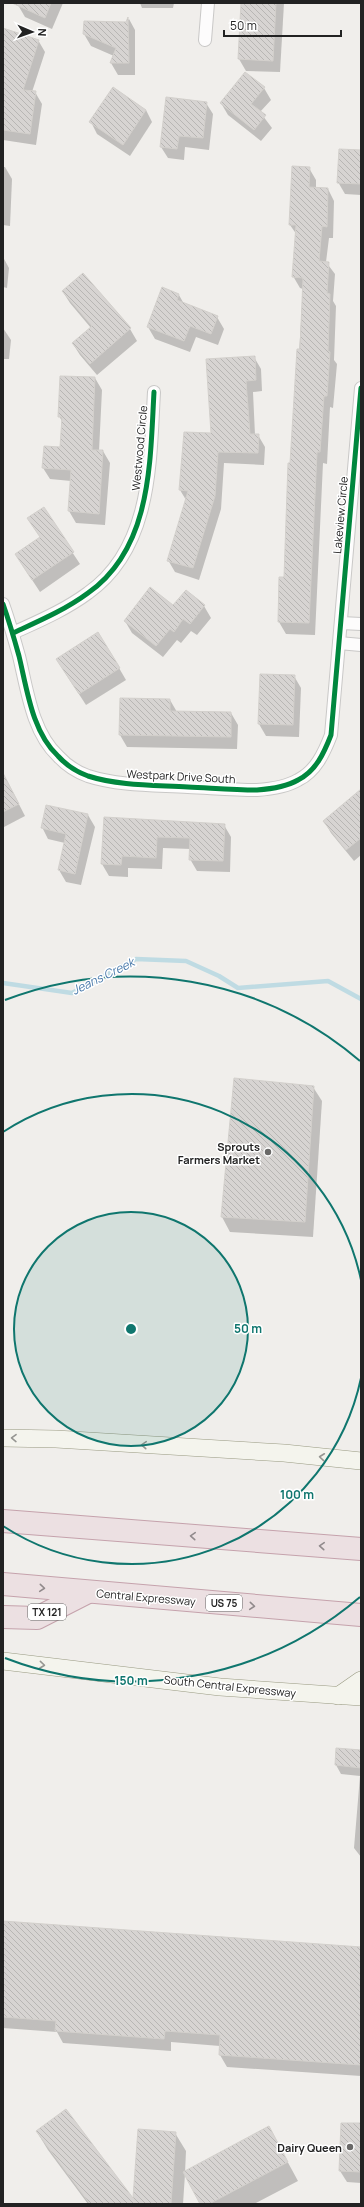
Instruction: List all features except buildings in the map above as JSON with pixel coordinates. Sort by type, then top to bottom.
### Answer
[{"type":"highway","points":[[3,1506],[103,1529]]},
{"type":"highway","points":[[3,1521],[361,1549]]},
{"type":"highway","name":"Central Expressway","points":[[3,1584],[361,1615]]},
{"type":"highway","name":"TX 121","points":[[3,1617],[37,1618],[88,1592]]},
{"type":"main road","points":[[3,1438],[56,1439],[284,1453],[361,1461]]},
{"type":"main road","name":"South Central Expressway","points":[[3,1661],[220,1687],[361,1697]]},
{"type":"main road","points":[[338,1696],[361,1680]]},
{"type":"street","points":[[205,40],[208,3]]},
{"type":"street","name":"Lakeview Circle","points":[[339,643],[361,388]]},
{"type":"street","name":"Westwood Circle","points":[[13,633],[56,612],[89,593],[114,568],[126,549],[140,516],[149,476],[154,392]]},
{"type":"street","name":"Westpark Drive South","points":[[3,604],[13,633],[32,708],[40,730],[50,748],[72,768],[88,776],[121,782],[258,790],[285,786],[299,780],[313,768],[324,754],[331,735],[339,643]]},
{"type":"street","points":[[341,623],[361,624]]},
{"type":"street","points":[[339,643],[361,645]]},
{"type":"waterway","name":"Jeans Creek","points":[[3,983],[72,993],[136,959],[186,961],[219,976],[238,988],[328,981],[361,999]]},
{"type":"cycle path","points":[[3,604],[19,656],[36,723],[49,746],[58,756],[76,770],[88,776],[112,782],[248,790],[262,790],[278,787],[293,782],[304,776],[310,772],[319,761],[331,735],[361,388]]},
{"type":"cycle path","points":[[13,633],[61,610],[88,593],[109,574],[125,552],[136,528],[144,502],[151,447],[154,392]]},
{"type":"place","name":"Sprouts Farmers Market","points":[[268,1152]]},
{"type":"place","name":"Dairy Queen","points":[[350,2147]]}]
